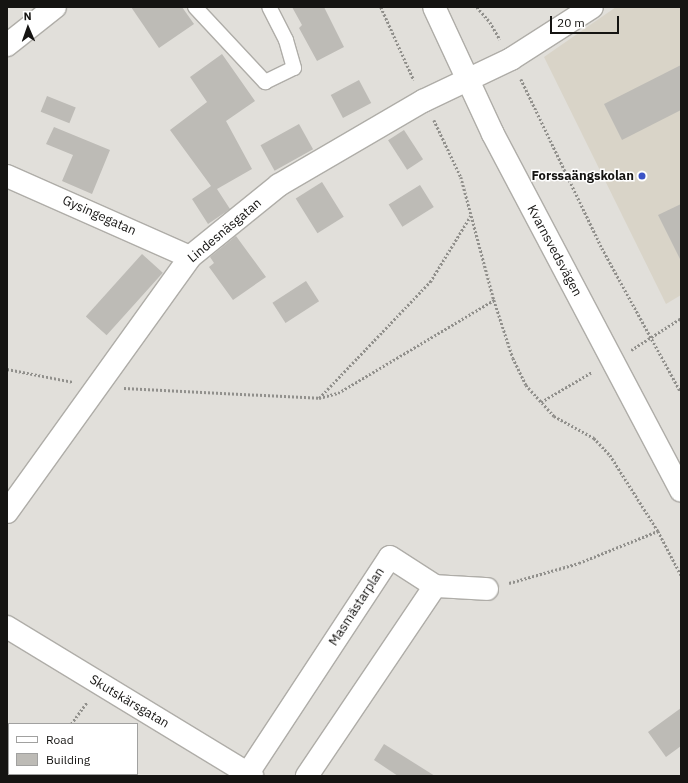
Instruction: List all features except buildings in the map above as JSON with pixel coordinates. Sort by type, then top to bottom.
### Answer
[{"type":"street","points":[[7,45],[55,7]]},
{"type":"street","name":"Kvarnsvedsvägen","points":[[434,7],[466,80],[681,492]]},
{"type":"street","name":"Lindesnäsgatan","points":[[7,512],[190,257],[279,185],[423,101],[511,59],[588,8]]},
{"type":"street","name":"Gysingegatan","points":[[7,176],[190,257]]},
{"type":"street","name":"Masmästarplan","points":[[250,775],[390,557],[435,586]]},
{"type":"street","points":[[307,776],[435,586],[487,589]]},
{"type":"street","name":"Skutskärsgatan","points":[[7,627],[250,775]]},
{"type":"lane","points":[[195,7],[265,82],[294,68],[286,40],[269,7]]},
{"type":"path","points":[[381,7],[423,101],[461,177],[494,300],[512,358],[526,386],[554,416],[594,438],[610,455],[658,531],[681,575]]},
{"type":"path","points":[[477,7],[490,22],[511,59],[602,248],[653,338],[681,392]]},
{"type":"path","points":[[319,398],[430,282],[471,215]]},
{"type":"path","points":[[7,369],[96,387],[319,398],[338,393],[494,300]]},
{"type":"path","points":[[627,352],[653,338],[681,318]]},
{"type":"path","points":[[541,402],[594,371]]},
{"type":"path","points":[[487,589],[579,563],[658,531]]},
{"type":"path","points":[[72,723],[100,684]]},
{"type":"shaded area","name":"Forssaängskolan","points":[[616,7],[681,7],[681,295],[666,304],[544,57]]},
{"type":"place","name":"Forssaängskolan","points":[[642,176]]}]
